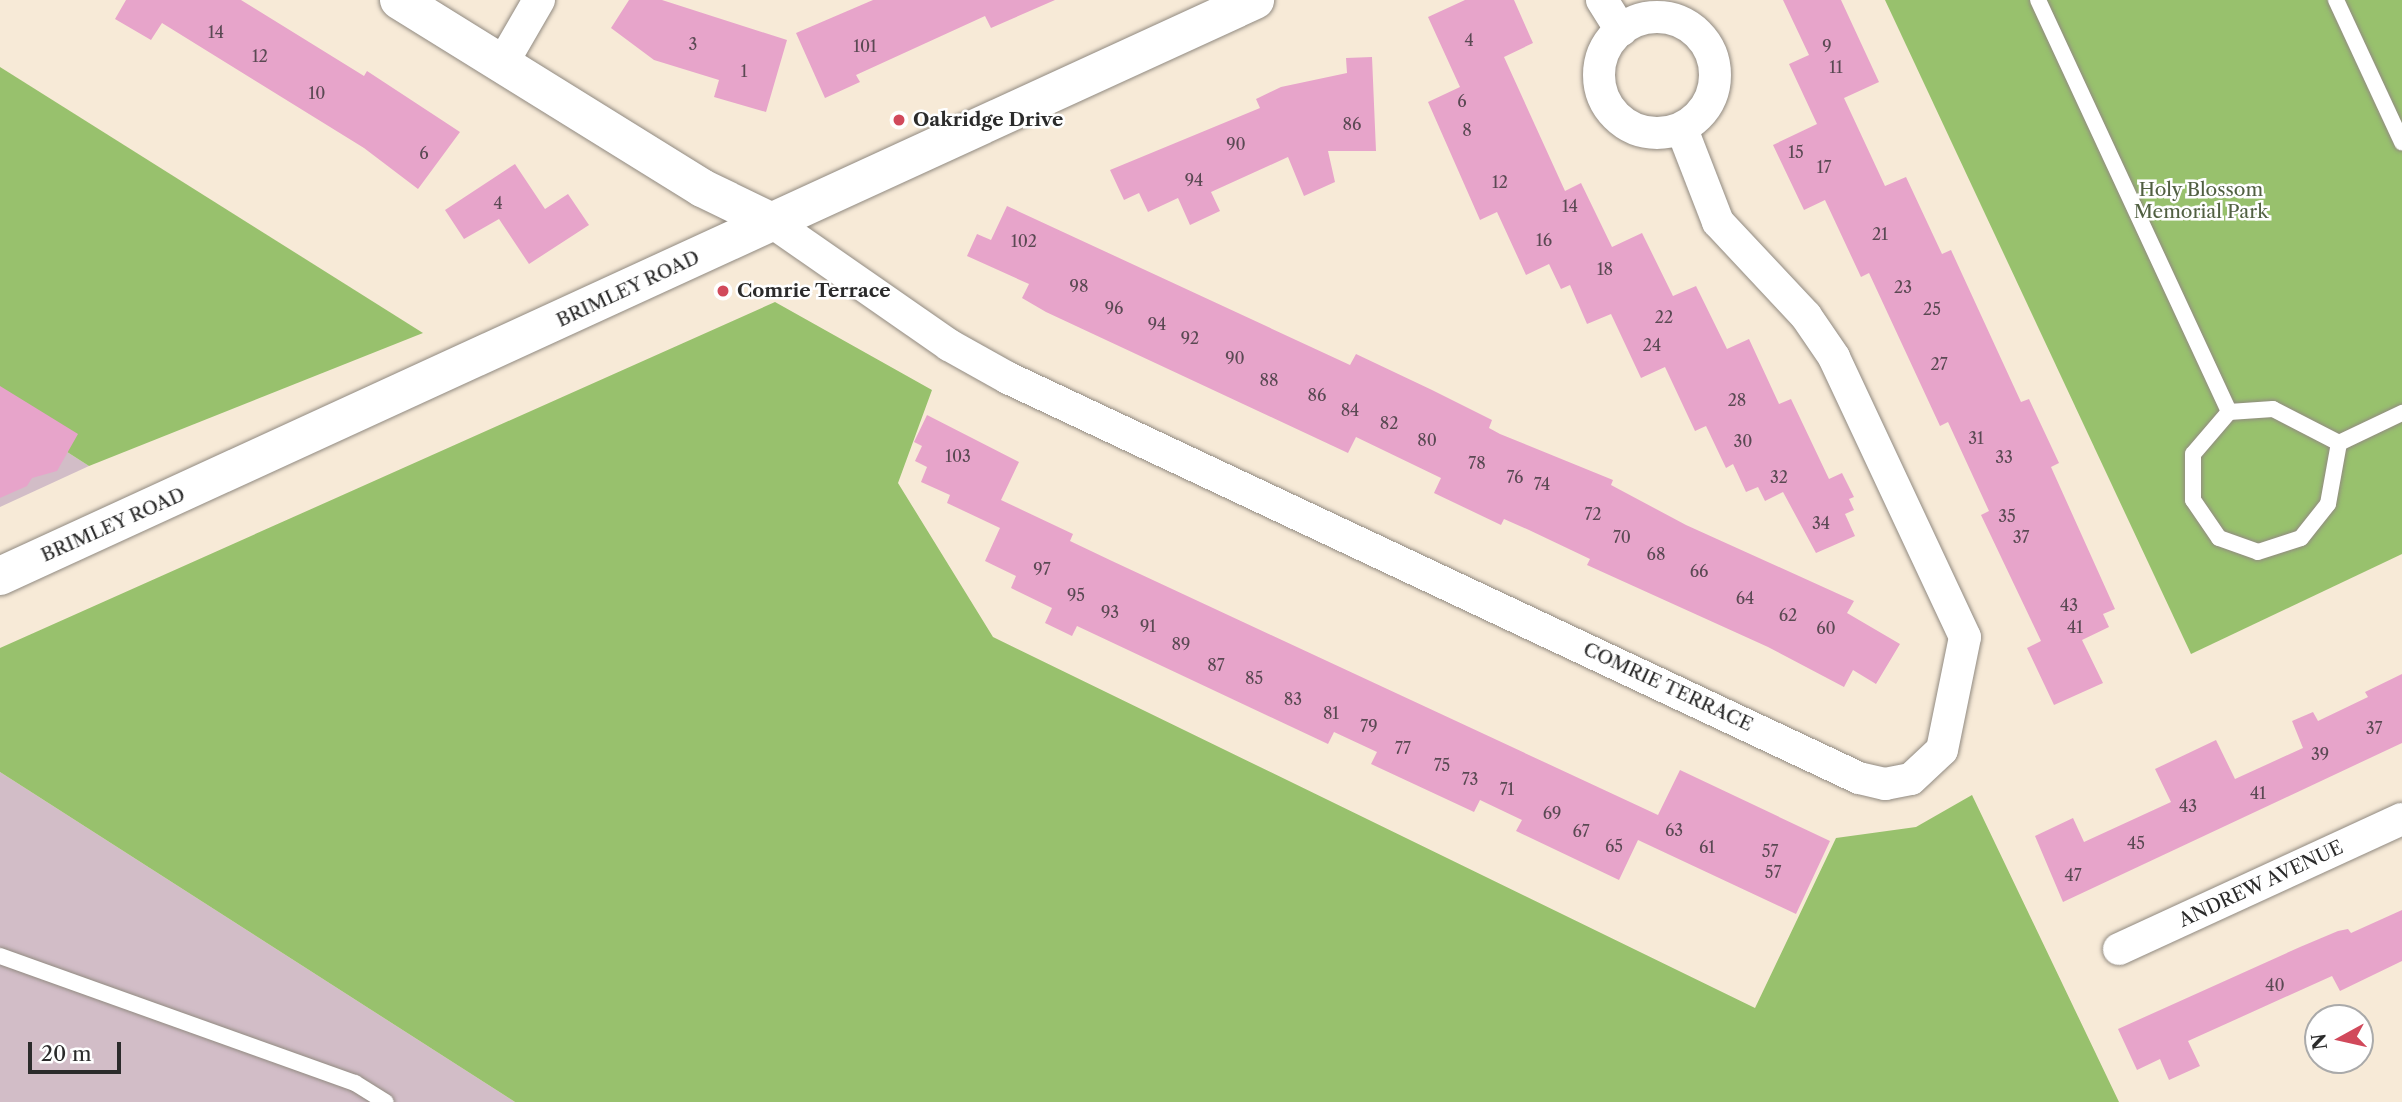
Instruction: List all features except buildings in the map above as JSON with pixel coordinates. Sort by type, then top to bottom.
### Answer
[{"type":"main road","points":[[399,0],[702,188],[772,222]]},
{"type":"main road","name":"BRIMLEY ROAD","points":[[0,576],[1255,0]]},
{"type":"street","points":[[502,64],[539,0]]},
{"type":"street","points":[[1602,0],[1621,30]]},
{"type":"street","points":[[1651,18],[1683,23],[1700,36],[1712,55],[1716,76],[1712,98],[1699,116],[1682,129],[1661,134],[1640,132],[1622,122],[1608,106],[1600,87],[1600,65],[1607,46],[1621,30],[1651,18]]},
{"type":"street","name":"COMRIE TERRACE","points":[[772,222],[949,345],[1007,378],[1859,778],[1885,784],[1911,779],[1942,750],[1965,637],[1834,357],[1806,316],[1717,222],[1682,129]]},
{"type":"street","name":"ANDREW AVENUE","points":[[2119,949],[2402,819]]},
{"type":"lane","points":[[2038,0],[2229,412]]},
{"type":"lane","points":[[2336,0],[2402,142]]},
{"type":"lane","points":[[2273,409],[2339,443],[2328,504],[2301,538],[2258,552],[2219,538],[2193,500],[2193,454],[2229,412],[2273,409]]},
{"type":"lane","points":[[2339,443],[2402,413]]},
{"type":"lane","points":[[0,956],[355,1083],[386,1102]]},
{"type":"shaded area","points":[[0,409],[89,466],[0,507]]},
{"type":"shaded area","points":[[0,772],[515,1102],[0,1102]]},
{"type":"green space","name":"Holy Blossom Memorial Park","points":[[1885,0],[2402,0],[2402,554],[2191,654]]},
{"type":"green space","points":[[0,67],[423,333],[89,466],[0,409]]},
{"type":"green space","points":[[775,302],[932,390],[898,483],[993,637],[1755,1008],[1836,838],[1916,827],[1972,795],[2119,1102],[515,1102],[0,772],[0,648]]},
{"type":"place","name":"Oakridge Drive","points":[[899,120]]},
{"type":"place","name":"Comrie Terrace","points":[[723,291]]}]
